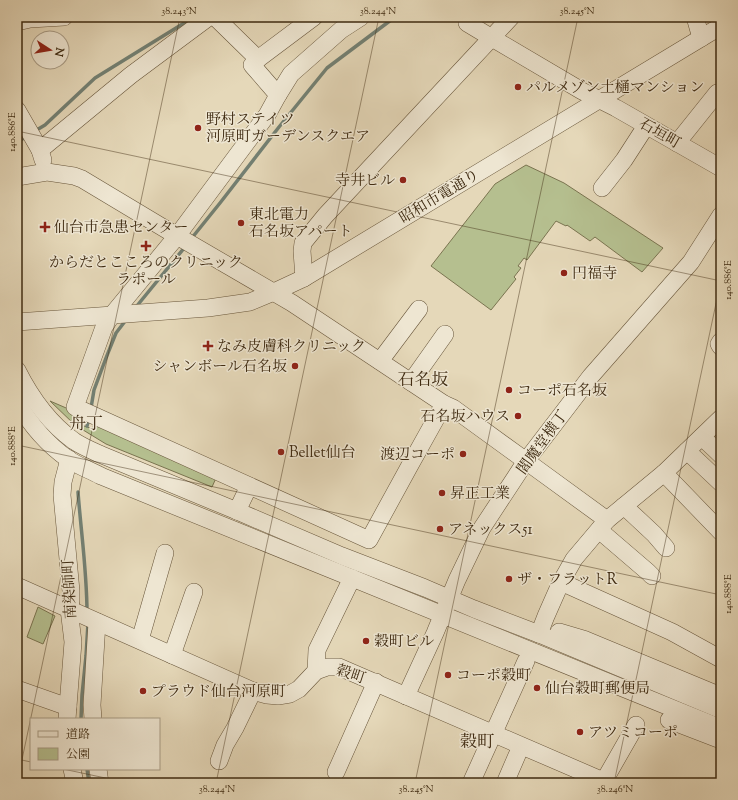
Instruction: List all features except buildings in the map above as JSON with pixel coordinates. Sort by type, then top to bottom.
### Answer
[{"type":"street","points":[[17,22],[30,19],[64,17]]},
{"type":"street","points":[[38,147],[209,17]]},
{"type":"street","points":[[215,17],[258,59]]},
{"type":"street","points":[[278,94],[252,65],[314,17]]},
{"type":"street","points":[[361,17],[341,30],[291,74],[267,115],[180,238],[117,314],[104,327],[75,407],[370,540],[444,404]]},
{"type":"street","points":[[304,278],[302,251],[303,243],[325,216],[511,17]]},
{"type":"street","points":[[695,17],[701,38]]},
{"type":"street","name":"石垣町","points":[[467,22],[582,91],[600,99],[721,168]]},
{"type":"street","name":"昭和市電通り","points":[[117,314],[208,308],[250,302],[304,278],[721,26]]},
{"type":"street","points":[[677,143],[717,93]]},
{"type":"street","points":[[21,121],[38,147],[47,172]]},
{"type":"street","points":[[602,188],[624,160],[646,126]]},
{"type":"street","points":[[19,171],[47,172],[74,176],[82,179],[292,303],[444,404],[453,408],[526,461],[603,525],[652,576]]},
{"type":"street","name":"閻魔堂横丁","points":[[406,696],[443,615],[457,580],[482,528],[526,461],[591,376],[691,262],[721,216]]},
{"type":"street","points":[[380,361],[419,309]]},
{"type":"street","points":[[17,322],[117,314]]},
{"type":"street","points":[[411,382],[445,334]]},
{"type":"street","points":[[721,341],[719,344],[721,346]]},
{"type":"street","points":[[17,370],[35,402],[46,416],[75,441],[102,455],[342,556],[497,618],[540,630],[586,640],[721,696]]},
{"type":"street","points":[[17,402],[32,424],[53,447],[69,459],[101,476],[443,615],[525,654],[721,728]]},
{"type":"street","points":[[540,630],[561,582],[574,559],[603,525],[664,473],[721,418]]},
{"type":"street","points":[[702,437],[721,455]]},
{"type":"street","points":[[686,451],[721,483]]},
{"type":"street","name":"南染師町","points":[[67,713],[73,642],[71,591],[62,495],[63,482],[69,459]]},
{"type":"street","points":[[664,473],[721,532]]},
{"type":"street","points":[[237,511],[249,486]]},
{"type":"street","points":[[624,506],[654,534],[666,548]]},
{"type":"street","points":[[140,640],[165,553]]},
{"type":"street","points":[[316,671],[317,650],[352,578]]},
{"type":"street","points":[[561,582],[672,632],[721,659]]},
{"type":"street","name":"穀町","points":[[17,586],[253,691],[278,696],[290,694],[299,689],[316,671],[327,667],[339,667],[606,782]]},
{"type":"street","points":[[172,655],[194,592]]},
{"type":"street","points":[[93,718],[92,705],[95,621]]},
{"type":"street","points":[[540,630],[721,710]]},
{"type":"street","points":[[471,783],[525,654]]},
{"type":"street","points":[[525,654],[536,666],[721,740]]},
{"type":"street","points":[[336,772],[376,682]]},
{"type":"street","points":[[17,688],[67,713]]},
{"type":"street","points":[[219,761],[225,745],[253,691]]},
{"type":"street","points":[[606,782],[636,725]]},
{"type":"street","points":[[505,783],[522,746]]},
{"type":"street","points":[[72,770],[75,783]]},
{"type":"street","points":[[98,770],[100,783]]},
{"type":"green space","points":[[526,165],[564,183],[663,248],[642,272],[595,237],[590,241],[567,225],[566,226],[556,221],[527,260],[524,258],[518,266],[521,268],[514,277],[516,279],[491,310],[431,266],[495,184]]},
{"type":"green space","points":[[50,401],[80,414],[78,424],[93,429],[95,421],[216,478],[212,487],[106,444],[75,425]]},
{"type":"green space","points":[[38,607],[55,616],[43,644],[27,637]]},
{"type":"waterway","points":[[191,239],[327,68],[395,17]]},
{"type":"waterway","points":[[35,131],[45,125],[95,78],[189,20]]},
{"type":"waterway","points":[[17,142],[26,137]]},
{"type":"waterway","points":[[136,307],[185,247]]},
{"type":"waterway","points":[[91,408],[94,390],[106,358],[116,333],[126,320]]},
{"type":"waterway","points":[[87,426],[89,418]]},
{"type":"waterway","points":[[78,492],[85,567],[87,613]]},
{"type":"waterway","points":[[81,718],[88,623]]},
{"type":"waterway","points":[[87,770],[89,783]]},
{"type":"place","name":"パルメゾン土樋マンション","points":[[518,87]]},
{"type":"place","name":"野村ステイツ 河原町ガーデンスクエア","points":[[198,128]]},
{"type":"place","name":"寺井ビル","points":[[403,180]]},
{"type":"place","name":"東北電力 石名坂アパート","points":[[241,223]]},
{"type":"place","name":"仙台市急患センター","points":[[45,227]]},
{"type":"place","name":"からだとこころのクリニック ラポール","points":[[146,246]]},
{"type":"place","name":"円福寺","points":[[564,273]]},
{"type":"place","name":"なみ皮膚科クリニック","points":[[208,346]]},
{"type":"place","name":"シャンボール石名坂","points":[[295,366]]},
{"type":"place","name":"コーポ石名坂","points":[[509,390]]},
{"type":"place","name":"石名坂ハウス","points":[[518,416]]},
{"type":"place","name":"Bellet仙台","points":[[281,452]]},
{"type":"place","name":"渡辺コーポ","points":[[463,454]]},
{"type":"place","name":"昇正工業","points":[[442,493]]},
{"type":"place","name":"アネックス51","points":[[440,529]]},
{"type":"place","name":"ザ・フラットR","points":[[509,579]]},
{"type":"place","name":"穀町ビル","points":[[366,641]]},
{"type":"place","name":"コーポ穀町","points":[[448,675]]},
{"type":"place","name":"仙台穀町郵便局","points":[[537,688]]},
{"type":"place","name":"プラウド仙台河原町","points":[[143,691]]},
{"type":"place","name":"アツミコーポ","points":[[580,732]]},
{"type":"district","name":"石名坂","points":[[423,379]]},
{"type":"district","name":"舟丁","points":[[86,423]]},
{"type":"district","name":"穀町","points":[[477,741]]}]
